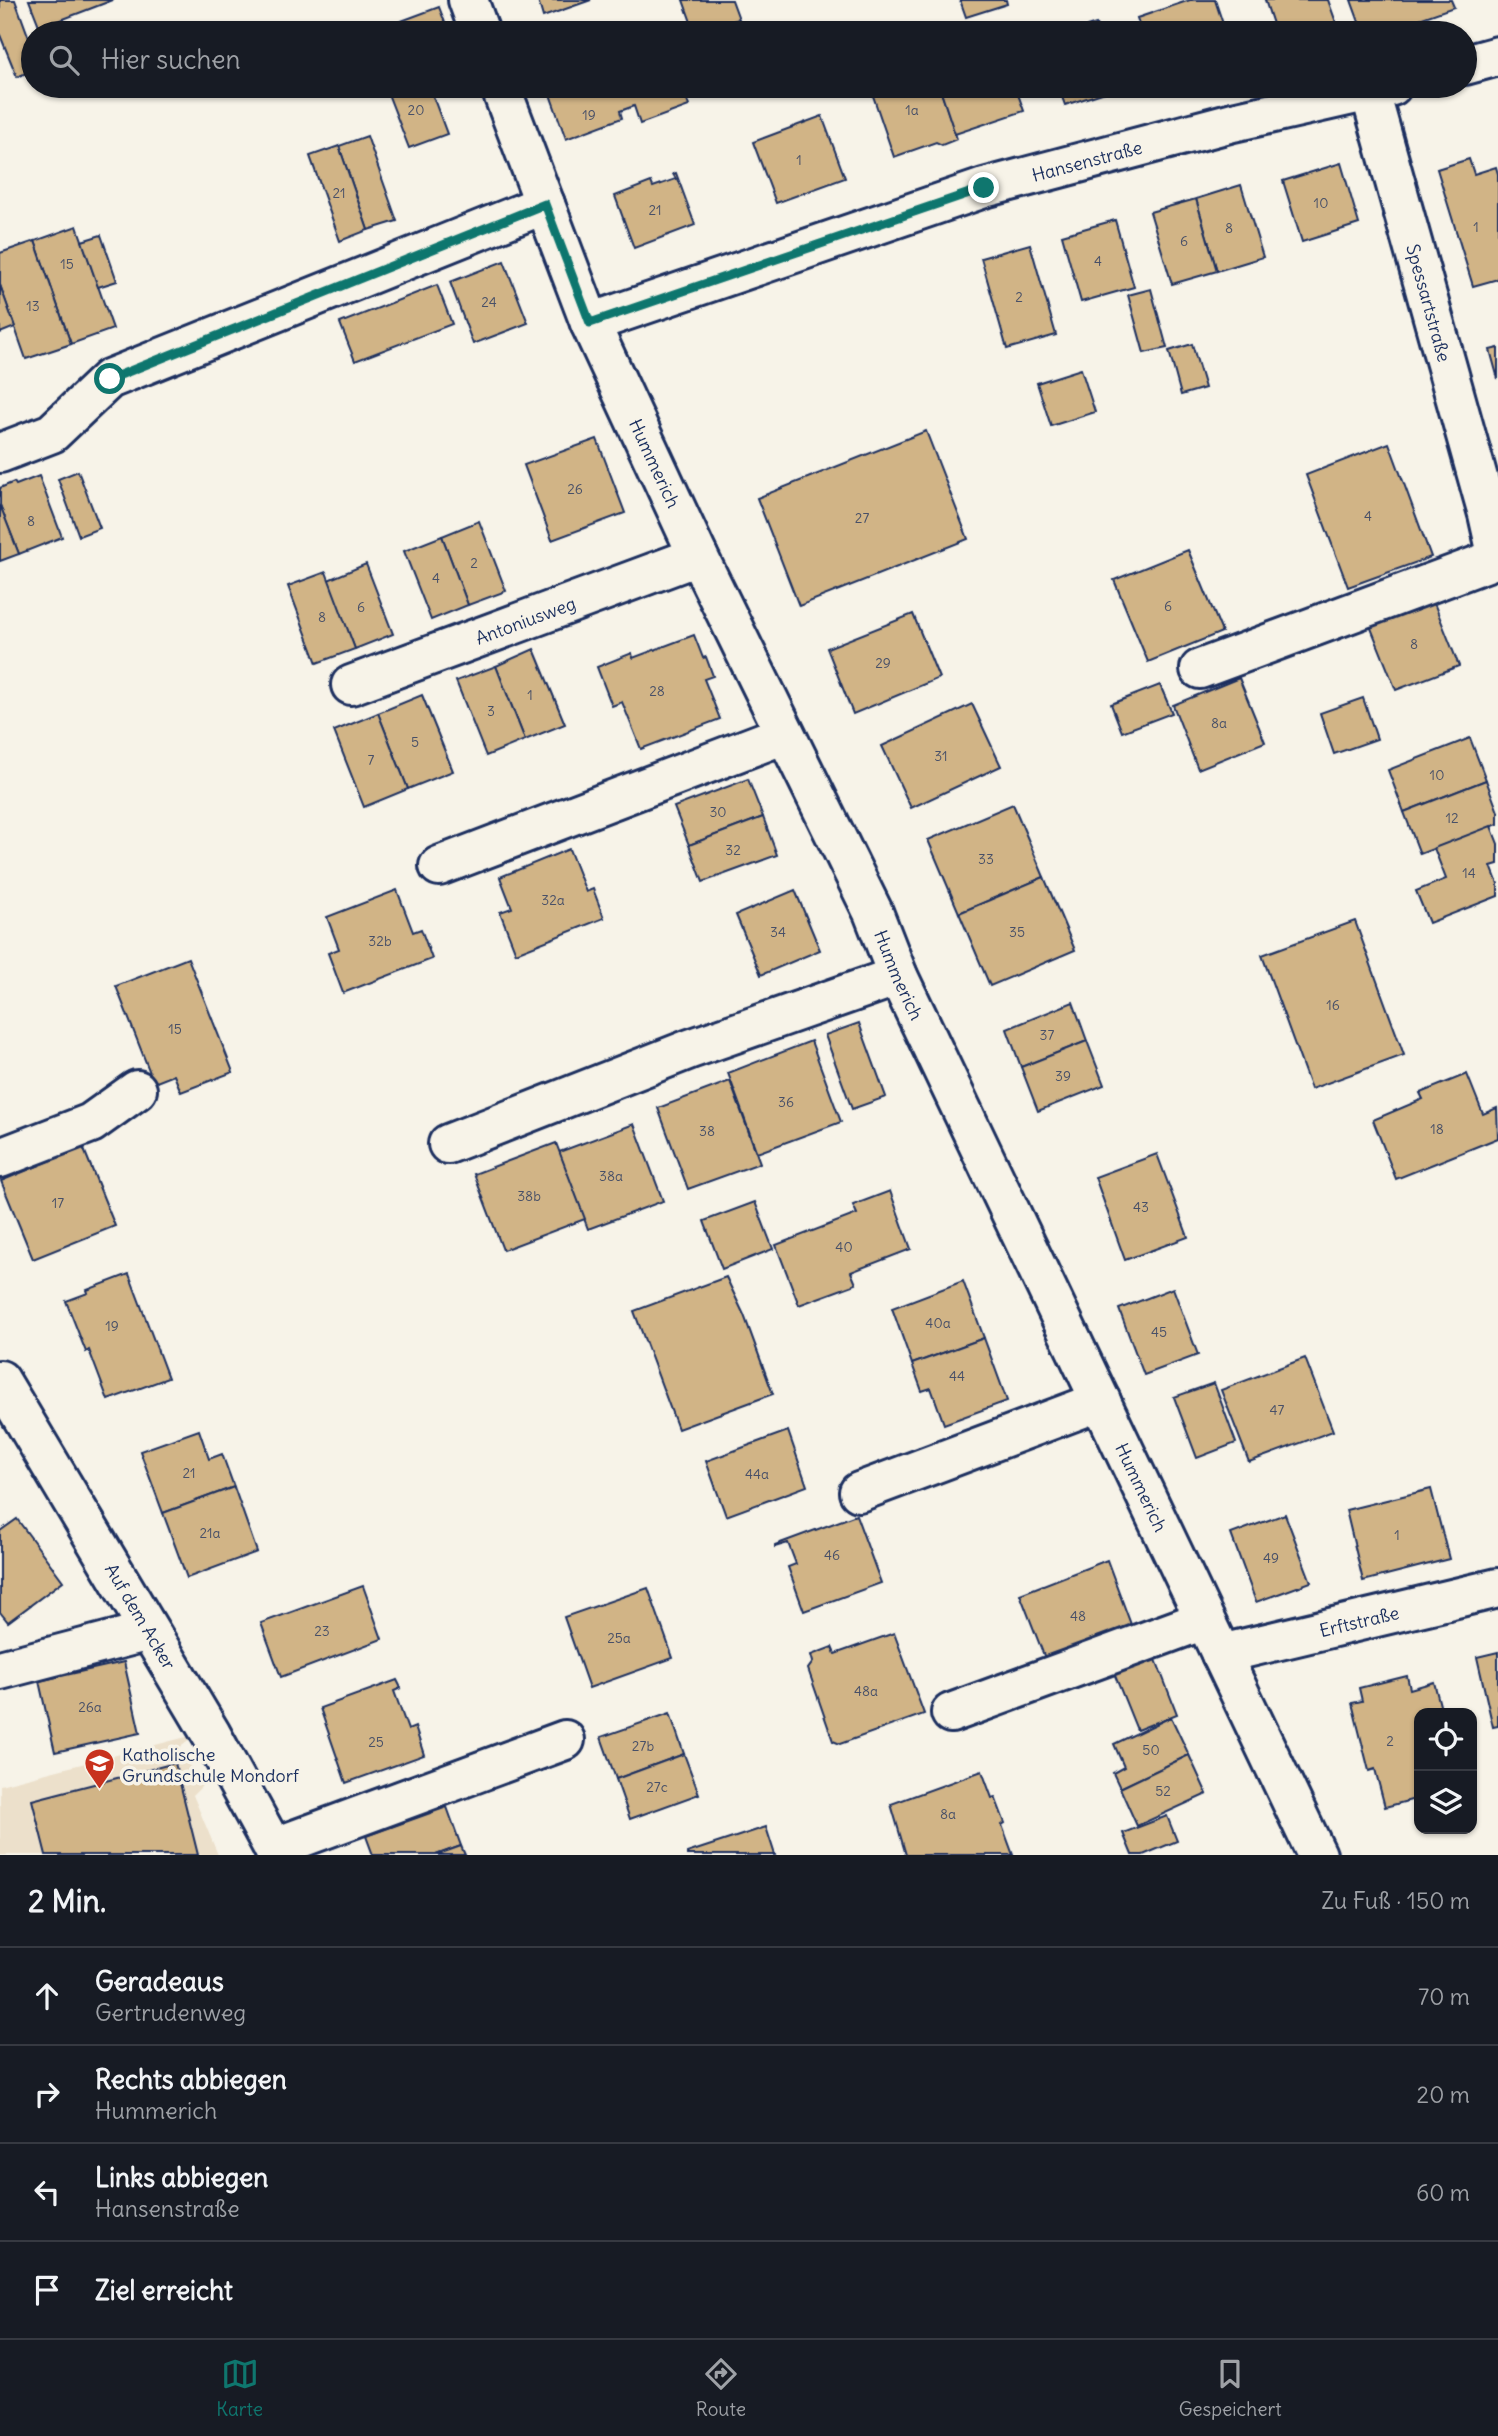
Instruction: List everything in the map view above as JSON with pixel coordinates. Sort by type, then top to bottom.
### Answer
[{"type":"street","points":[[468,0],[476,21]]},
{"type":"street","points":[[1477,61],[1498,55]]},
{"type":"street","name":"Hummerich","points":[[505,98],[590,323],[698,556],[873,912],[898,976],[1317,1855]]},
{"type":"street","name":"Hansenstraße","points":[[590,323],[984,188],[1233,122],[1341,98]]},
{"type":"street","name":"Spessartstraße","points":[[1383,98],[1493,513],[1498,558]]},
{"type":"street","points":[[0,453],[52,433],[110,379],[545,204]]},
{"type":"street","name":"Antoniusweg","points":[[351,685],[698,556]]},
{"type":"street","points":[[1200,669],[1498,558]]},
{"type":"street","points":[[439,866],[785,734]]},
{"type":"street","points":[[448,1144],[690,1049],[898,976]]},
{"type":"street","points":[[0,1158],[91,1123],[137,1090]]},
{"type":"street","name":"Auf dem Acker","points":[[0,1380],[211,1734],[275,1852]]},
{"type":"street","points":[[859,1492],[1101,1401]]},
{"type":"street","name":"Erftstraße","points":[[1221,1654],[1498,1588]]},
{"type":"street","points":[[951,1713],[1204,1620]]},
{"type":"street","points":[[0,1670],[149,1631]]},
{"type":"street","points":[[275,1852],[565,1740]]},
{"type":"shaded area","name":"Katholische Grundschule Mondorf","points":[[198,1734],[179,1748],[202,1786],[193,1795],[218,1855],[0,1855],[0,1785]]},
{"type":"building","points":[[0,0],[15,0],[23,21],[21,75],[17,77],[0,35]]},
{"type":"building","points":[[29,0],[113,0],[58,21],[37,21]]},
{"type":"building","points":[[538,0],[591,0],[543,17]]},
{"type":"building","points":[[683,0],[732,0],[739,19],[733,21],[691,21]]},
{"type":"building","points":[[960,0],[1006,0],[1007,4],[966,17]]},
{"type":"building","points":[[1190,0],[1215,0],[1222,21],[1138,21],[1137,18]]},
{"type":"building","points":[[1265,0],[1328,0],[1336,21],[1272,21]]},
{"type":"building","points":[[1351,0],[1451,0],[1454,7],[1414,21],[1359,21]]},
{"type":"building","points":[[439,7],[444,21],[401,21]]},
{"type":"building","points":[[390,98],[434,98],[447,134],[409,148]]},
{"type":"building","points":[[551,98],[686,98],[689,106],[640,124],[634,106],[620,111],[622,118],[566,139]]},
{"type":"building","points":[[874,98],[943,98],[957,139],[942,145],[936,142],[894,157]]},
{"type":"building","points":[[943,98],[1019,98],[1024,111],[955,134]]},
{"type":"building","points":[[1062,98],[1087,98],[1065,105]]},
{"type":"building","points":[[822,116],[845,178],[776,203],[753,142]]},
{"type":"building","points":[[367,136],[397,221],[368,230],[339,146]]},
{"type":"building","points":[[339,146],[368,230],[340,241],[310,156]]},
{"type":"building","points":[[1469,159],[1474,174],[1496,167],[1498,174],[1498,279],[1473,286],[1437,169]]},
{"type":"building","points":[[1341,163],[1359,224],[1302,242],[1283,181]]},
{"type":"building","points":[[676,173],[695,225],[634,248],[615,196],[651,182],[653,187],[676,179],[673,174]]},
{"type":"building","points":[[1241,185],[1263,257],[1217,271],[1196,199]]},
{"type":"building","points":[[1196,199],[1217,271],[1172,284],[1150,212]]},
{"type":"building","points":[[1115,220],[1134,287],[1081,302],[1062,235]]},
{"type":"building","points":[[77,226],[113,329],[71,344],[35,241]]},
{"type":"building","points":[[101,235],[117,281],[98,287],[82,241]]},
{"type":"building","points":[[35,241],[71,344],[26,359],[0,285],[0,253]]},
{"type":"building","points":[[1030,244],[1056,335],[1007,349],[981,258]]},
{"type":"building","points":[[504,261],[528,323],[473,344],[450,282]]},
{"type":"building","points":[[0,285],[15,327],[0,333]]},
{"type":"building","points":[[437,285],[452,324],[355,361],[340,323]]},
{"type":"building","points":[[1151,289],[1167,348],[1144,353],[1128,295]]},
{"type":"building","points":[[1192,344],[1205,388],[1181,395],[1169,351]]},
{"type":"building","points":[[1498,348],[1498,379],[1490,350]]},
{"type":"building","points":[[1081,369],[1095,412],[1051,426],[1037,383]]},
{"type":"building","points":[[926,431],[968,539],[799,606],[757,498]]},
{"type":"building","points":[[597,439],[625,513],[552,540],[524,465]]},
{"type":"building","points":[[1389,443],[1431,557],[1348,587],[1306,475]]},
{"type":"building","points":[[78,471],[100,528],[79,536],[58,479]]},
{"type":"building","points":[[39,476],[62,537],[19,554],[0,505],[0,488]]},
{"type":"building","points":[[0,505],[19,554],[0,561]]},
{"type":"building","points":[[479,521],[506,591],[468,605],[442,536]]},
{"type":"building","points":[[442,536],[468,605],[431,620],[404,551]]},
{"type":"building","points":[[1188,550],[1222,632],[1148,662],[1114,580]]},
{"type":"building","points":[[366,564],[393,634],[355,649],[328,580]]},
{"type":"building","points":[[326,572],[355,649],[317,663],[288,586]]},
{"type":"building","points":[[1432,598],[1459,666],[1396,690],[1369,623]]},
{"type":"building","points":[[913,614],[939,678],[853,714],[827,648]]},
{"type":"building","points":[[694,635],[713,676],[704,679],[720,719],[641,749],[622,702],[612,706],[597,667],[632,653],[633,658]]},
{"type":"building","points":[[534,649],[565,724],[525,740],[496,666]]},
{"type":"building","points":[[496,666],[525,740],[486,756],[456,681]]},
{"type":"building","points":[[1239,678],[1265,742],[1198,769],[1173,705]]},
{"type":"building","points":[[1160,685],[1172,713],[1122,732],[1111,704]]},
{"type":"building","points":[[422,695],[453,771],[408,789],[378,713]]},
{"type":"building","points":[[1363,698],[1377,739],[1334,754],[1320,713]]},
{"type":"building","points":[[972,704],[1001,766],[911,808],[882,746]]},
{"type":"building","points":[[378,713],[408,789],[364,807],[334,731]]},
{"type":"building","points":[[1470,738],[1486,780],[1404,812],[1388,770]]},
{"type":"building","points":[[748,779],[763,817],[689,845],[674,807]]},
{"type":"building","points":[[1486,780],[1498,812],[1498,824],[1420,854],[1404,812]]},
{"type":"building","points":[[1013,804],[1044,877],[959,913],[928,840]]},
{"type":"building","points":[[763,817],[777,855],[703,882],[689,845]]},
{"type":"building","points":[[1491,826],[1498,844],[1498,864],[1491,866],[1498,884],[1498,896],[1429,923],[1416,891],[1446,879],[1434,848]]},
{"type":"building","points":[[569,849],[586,892],[593,889],[604,918],[516,953],[500,912],[512,908],[500,877]]},
{"type":"building","points":[[1044,877],[1075,950],[990,986],[959,913]]},
{"type":"building","points":[[397,890],[413,932],[421,929],[432,959],[343,993],[328,953],[339,949],[327,917]]},
{"type":"building","points":[[795,890],[820,950],[761,975],[736,915]]},
{"type":"building","points":[[1355,921],[1404,1055],[1311,1089],[1262,955]]},
{"type":"building","points":[[188,958],[233,1072],[181,1092],[174,1075],[154,1083],[116,986]]},
{"type":"building","points":[[1073,1002],[1087,1041],[1021,1067],[1007,1029]]},
{"type":"building","points":[[859,1023],[886,1097],[852,1109],[825,1035]]},
{"type":"building","points":[[811,1041],[841,1122],[757,1153],[728,1073]]},
{"type":"building","points":[[1087,1041],[1104,1085],[1038,1111],[1021,1067]]},
{"type":"building","points":[[1467,1074],[1483,1114],[1497,1108],[1498,1138],[1396,1179],[1373,1120],[1423,1099],[1420,1093]]},
{"type":"building","points":[[730,1081],[760,1163],[688,1189],[658,1108]]},
{"type":"building","points":[[634,1124],[663,1201],[588,1229],[559,1152]]},
{"type":"building","points":[[556,1143],[585,1219],[503,1250],[474,1174]]},
{"type":"building","points":[[83,1147],[115,1226],[33,1259],[1,1181]]},
{"type":"building","points":[[1157,1154],[1188,1237],[1125,1260],[1095,1177]]},
{"type":"building","points":[[890,1191],[911,1249],[851,1272],[856,1284],[799,1305],[776,1245],[857,1214],[853,1205]]},
{"type":"building","points":[[755,1202],[773,1249],[722,1269],[704,1221]]},
{"type":"building","points":[[129,1274],[168,1378],[108,1400],[66,1301]]},
{"type":"building","points":[[726,1277],[744,1315],[773,1394],[678,1429],[634,1311]]},
{"type":"building","points":[[963,1281],[984,1338],[912,1364],[892,1308]]},
{"type":"building","points":[[1173,1288],[1198,1355],[1144,1375],[1119,1309]]},
{"type":"building","points":[[984,1338],[1007,1401],[944,1424],[931,1388],[922,1391],[912,1364]]},
{"type":"building","points":[[1305,1358],[1333,1431],[1249,1462],[1221,1390]]},
{"type":"building","points":[[1214,1383],[1236,1443],[1197,1458],[1174,1397]]},
{"type":"building","points":[[199,1430],[209,1459],[222,1454],[234,1487],[163,1513],[140,1451]]},
{"type":"building","points":[[788,1431],[807,1486],[726,1516],[706,1461]]},
{"type":"building","points":[[234,1487],[257,1552],[187,1578],[163,1513]]},
{"type":"building","points":[[1431,1489],[1449,1559],[1363,1581],[1346,1510]]},
{"type":"building","points":[[1285,1514],[1311,1582],[1256,1602],[1231,1534]]},
{"type":"building","points":[[856,1515],[881,1583],[804,1611],[788,1567],[796,1564],[788,1543],[775,1545]]},
{"type":"building","points":[[17,1519],[63,1581],[8,1622],[0,1612],[0,1531]]},
{"type":"building","points":[[1107,1560],[1136,1638],[1050,1671],[1020,1594]]},
{"type":"building","points":[[363,1586],[382,1639],[281,1677],[261,1623]]},
{"type":"building","points":[[648,1588],[673,1658],[589,1688],[564,1617]]},
{"type":"building","points":[[894,1633],[924,1714],[840,1744],[833,1741],[808,1669],[813,1662],[811,1655],[832,1647],[835,1654]]},
{"type":"building","points":[[1498,1652],[1498,1726],[1493,1727],[1477,1657]]},
{"type":"building","points":[[1155,1657],[1177,1714],[1137,1730],[1114,1673]]},
{"type":"building","points":[[124,1662],[140,1733],[55,1752],[39,1681]]},
{"type":"building","points":[[1407,1676],[1410,1689],[1434,1682],[1441,1708],[1414,1708],[1414,1799],[1385,1807],[1375,1769],[1369,1771],[1352,1703],[1362,1701],[1359,1688]]},
{"type":"building","points":[[397,1680],[401,1688],[394,1691],[408,1730],[415,1727],[424,1755],[346,1783],[320,1708]]},
{"type":"building","points":[[670,1713],[684,1754],[616,1779],[601,1737]]},
{"type":"building","points":[[1171,1717],[1189,1755],[1120,1788],[1113,1773],[1124,1767],[1114,1744]]},
{"type":"building","points":[[684,1754],[699,1794],[630,1819],[616,1779]]},
{"type":"building","points":[[1189,1755],[1207,1794],[1137,1826],[1120,1788]]},
{"type":"building","points":[[175,1763],[198,1855],[46,1855],[32,1800]]},
{"type":"building","points":[[982,1771],[1005,1823],[1002,1825],[1013,1855],[906,1855],[891,1804]]},
{"type":"building","points":[[447,1807],[461,1846],[436,1855],[373,1855],[366,1836]]},
{"type":"building","points":[[1167,1816],[1177,1841],[1143,1855],[1132,1855],[1123,1833]]},
{"type":"building","points":[[766,1827],[775,1855],[687,1855],[687,1853]]},
{"type":"building","points":[[461,1846],[465,1855],[436,1855]]},
{"type":"place","name":"Katholische Grundschule Mondorf","points":[[99,1791]]},
{"type":"route","points":[[110,379],[545,204],[590,323],[984,188]]}]
